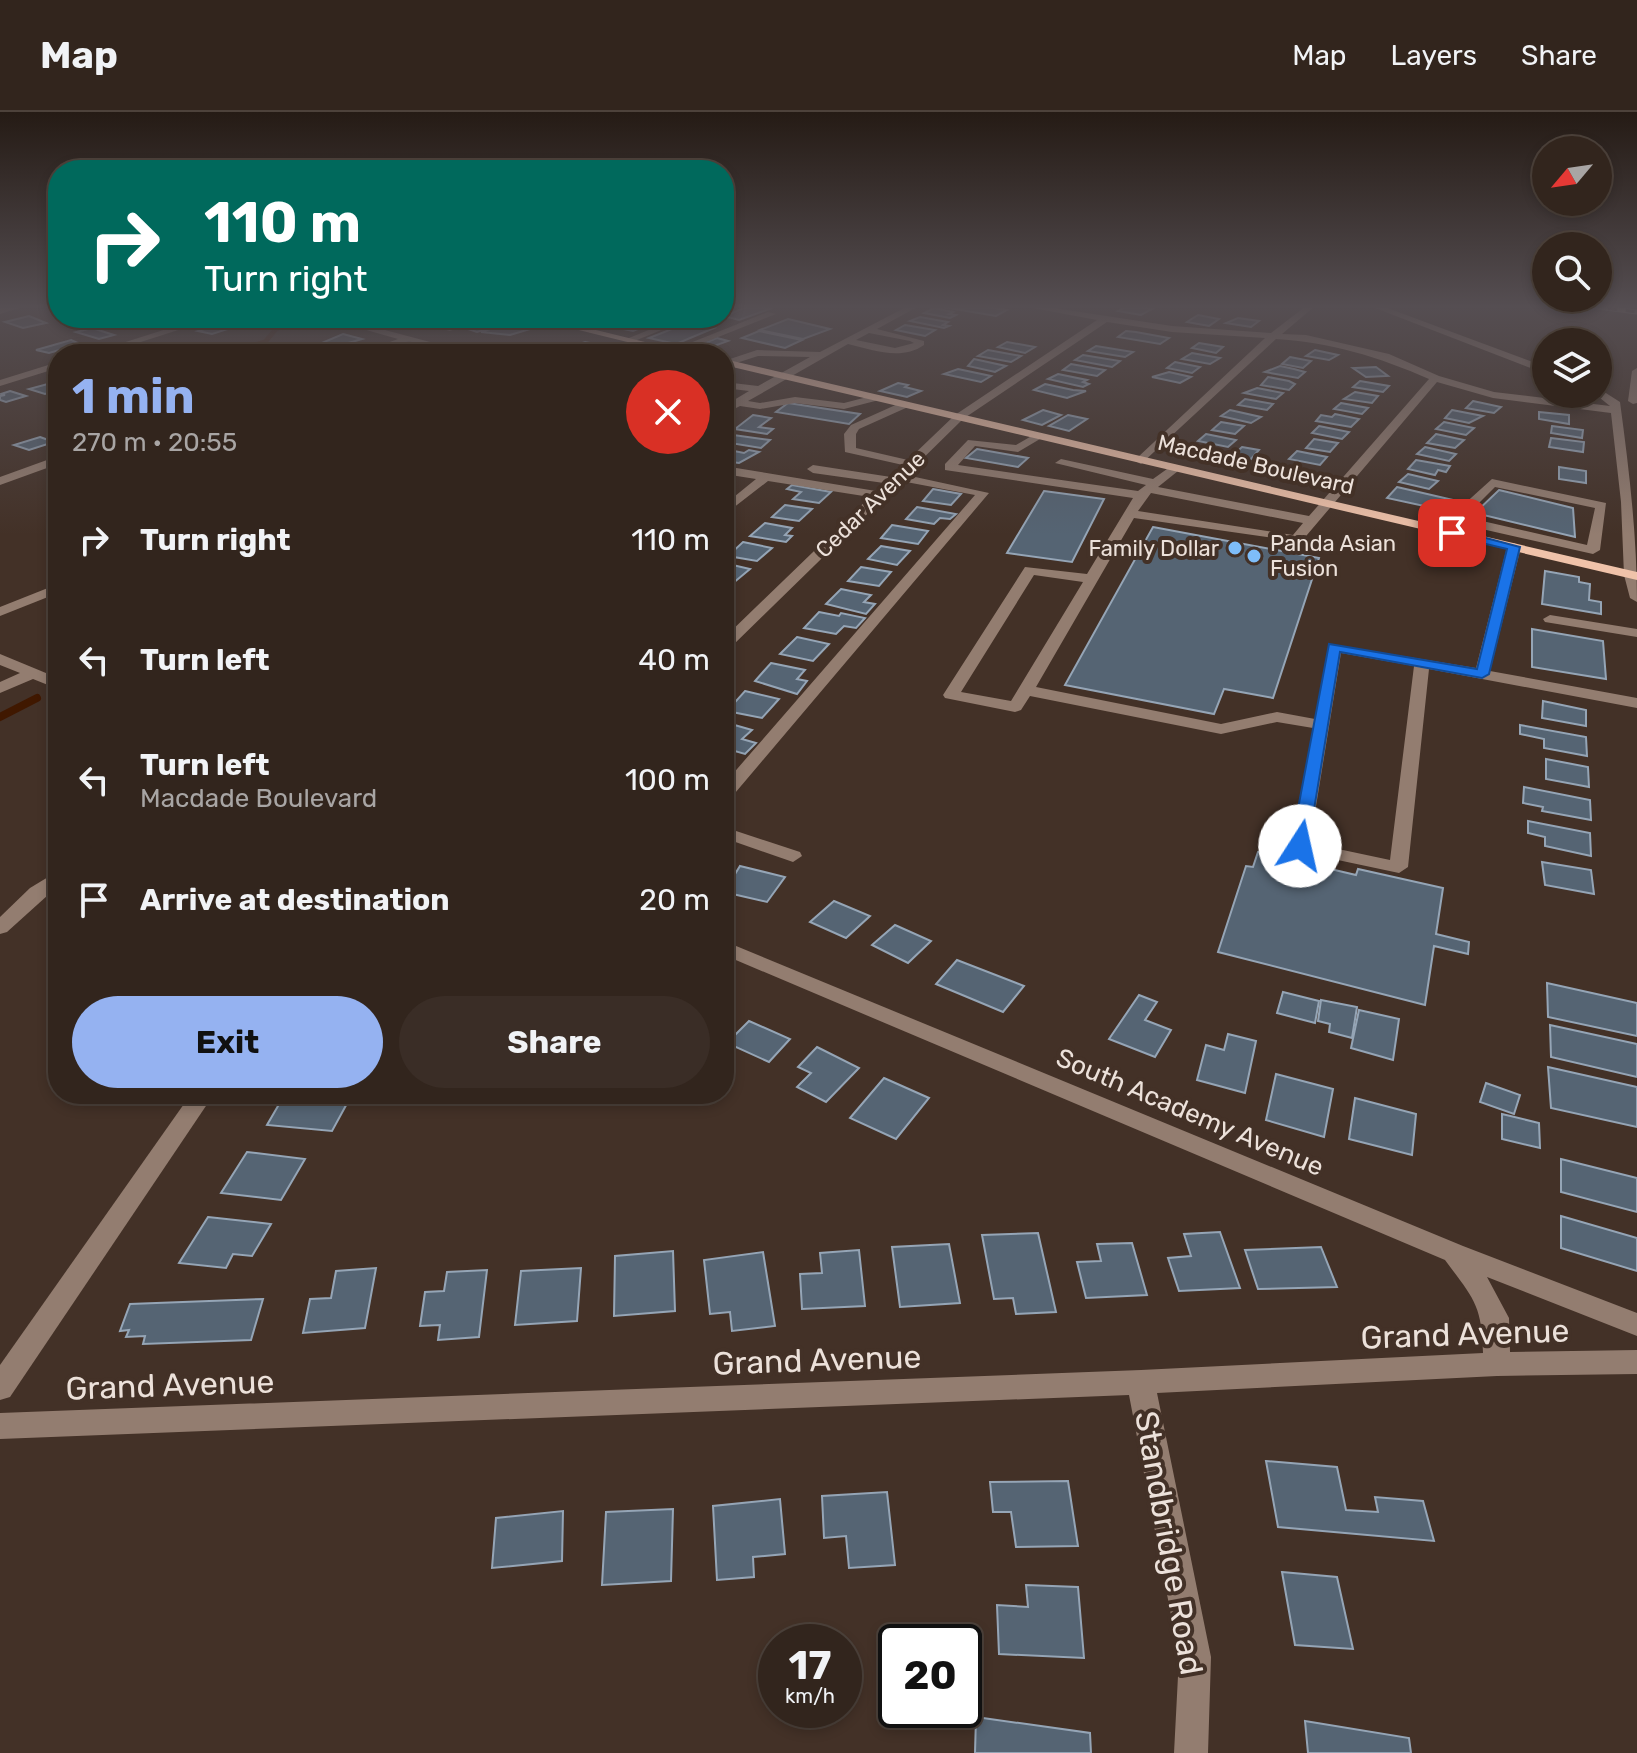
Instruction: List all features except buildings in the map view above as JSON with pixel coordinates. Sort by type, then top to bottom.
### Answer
[{"type":"main road","name":"Macdade Boulevard","points":[[809,383],[1634,575]]},
{"type":"street","points":[[734,405],[769,383]]},
{"type":"street","name":"Cedar Avenue","points":[[734,636],[959,417],[1010,383]]},
{"type":"street","points":[[1141,460],[1223,383]]},
{"type":"street","points":[[1129,514],[1296,539],[1309,520],[1328,504],[1431,383]]},
{"type":"street","points":[[1452,383],[1505,397],[1613,404],[1635,401]]},
{"type":"street","points":[[734,386],[758,389]]},
{"type":"street","points":[[739,402],[760,406],[795,400],[844,406],[875,398]]},
{"type":"street","points":[[1613,404],[1630,479],[1632,502],[1628,526],[1637,598]]},
{"type":"street","points":[[904,405],[855,427],[850,434],[852,444],[849,450],[912,464]]},
{"type":"street","points":[[1039,436],[1018,449],[972,442],[949,467],[1035,480],[1147,489]]},
{"type":"street","points":[[1035,480],[1085,447]]},
{"type":"street","points":[[1061,463],[1147,489],[1309,520]]},
{"type":"street","points":[[0,481],[48,464]]},
{"type":"street","points":[[1090,579],[1030,570],[951,695],[1015,707],[1129,514],[1147,489],[1174,468]]},
{"type":"street","points":[[734,783],[983,493],[813,469]]},
{"type":"street","points":[[734,472],[879,495]]},
{"type":"street","points":[[734,503],[765,477]]},
{"type":"street","points":[[1492,483],[1602,506],[1599,521],[1593,550],[1456,519],[1492,483]]},
{"type":"street","points":[[1599,521],[1628,526]]},
{"type":"street","points":[[1482,674],[1522,549],[1538,538]]},
{"type":"street","points":[[0,612],[48,592]]},
{"type":"street","points":[[1550,619],[1637,633]]},
{"type":"street","points":[[1422,663],[1399,867],[1300,846],[1334,647],[1422,663],[1482,674],[1637,703]]},
{"type":"street","points":[[0,659],[48,680]]},
{"type":"street","points":[[0,688],[30,674]]},
{"type":"street","points":[[1026,690],[1221,729],[1277,717],[1322,725]]},
{"type":"street","points":[[734,835],[793,856]]},
{"type":"street","points":[[0,928],[48,884]]},
{"type":"street","name":"South Academy Avenue","points":[[734,951],[1454,1253],[1637,1325]]},
{"type":"street","points":[[0,1388],[196,1104]]},
{"type":"street","points":[[1454,1253],[1482,1290],[1496,1318],[1497,1364]]},
{"type":"street","name":"Grand Avenue","points":[[0,1426],[1141,1382],[1497,1364],[1637,1362]]},
{"type":"street","name":"Standbridge Road","points":[[1141,1382],[1195,1657],[1191,1753]]},
{"type":"waterway","points":[[0,717],[37,698]]},
{"type":"place","name":"Family Dollar","points":[[1235,548]]},
{"type":"place","name":"Panda Asian Fusion","points":[[1254,556]]},
{"type":"route","points":[[1300,846],[1334,647],[1482,674],[1514,547],[1452,533]]}]
